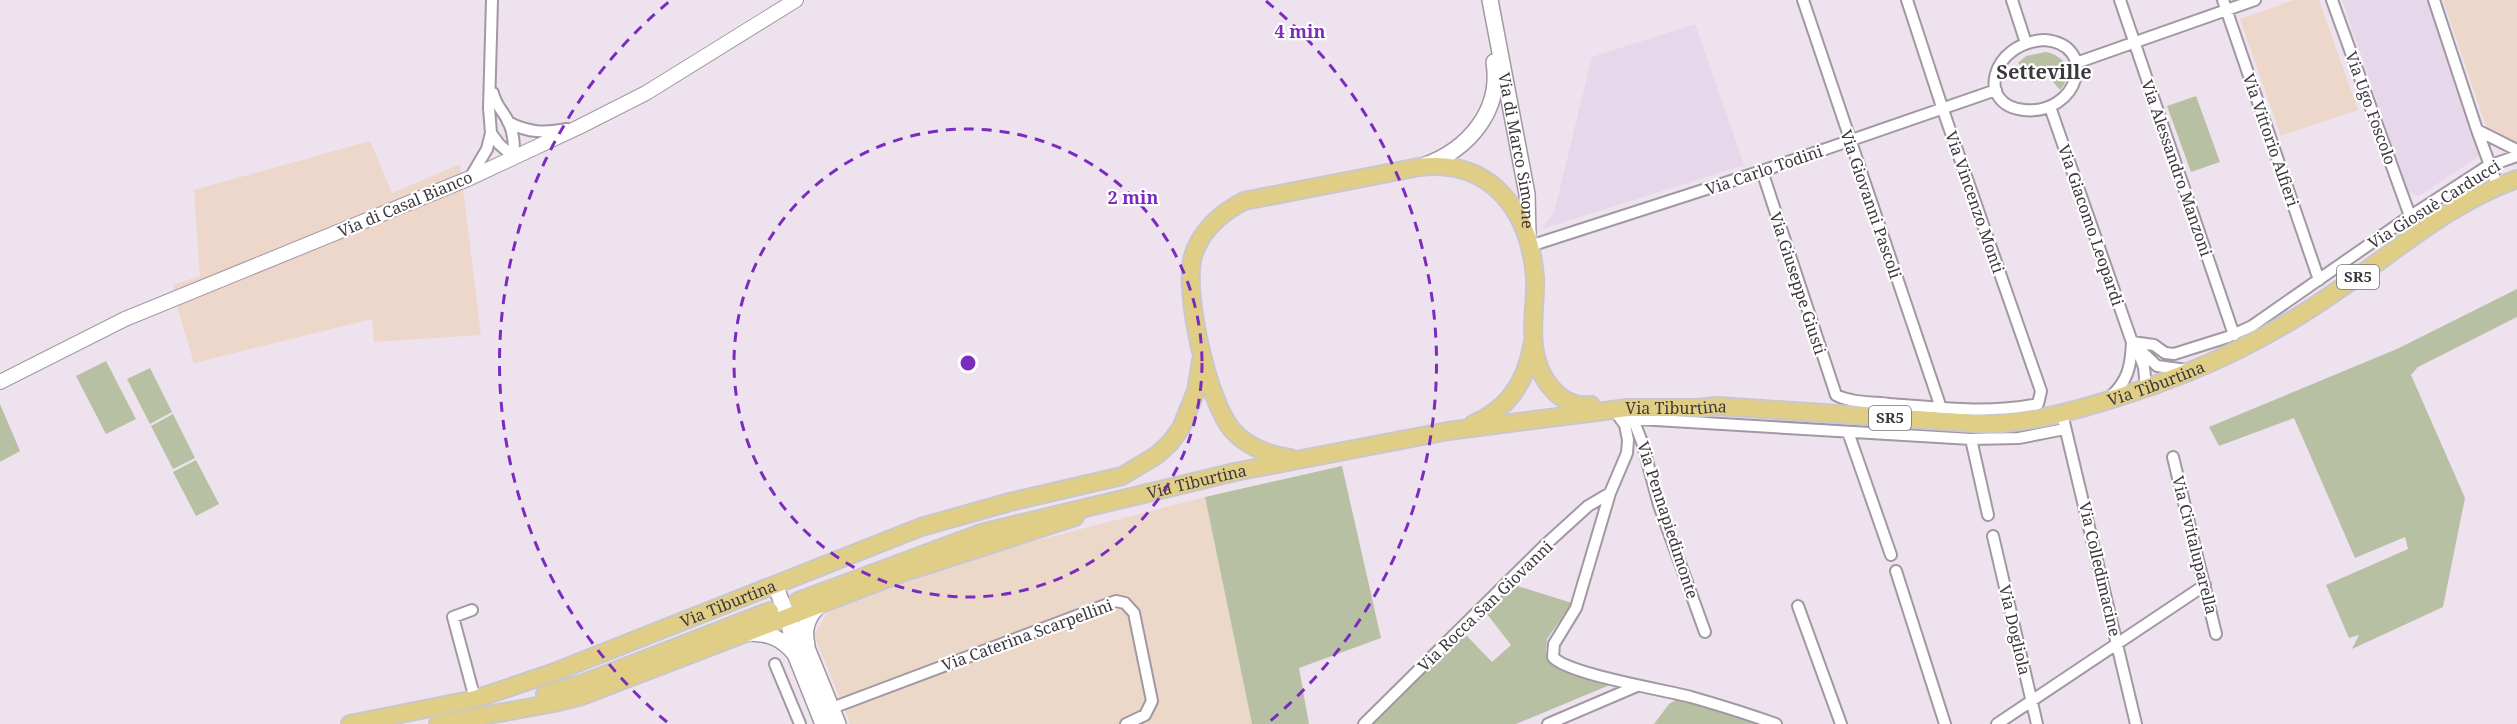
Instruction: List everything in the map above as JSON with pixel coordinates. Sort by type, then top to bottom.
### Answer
[{"type":"main road","name":"Via di Marco Simone","points":[[1419,167],[1440,158],[1466,141],[1476,131],[1491,105],[1496,72],[1482,0]]},
{"type":"main road","name":"Via di Marco Simone","points":[[1448,431],[1487,417],[1512,395],[1527,369],[1533,339],[1535,283],[1529,241],[1527,194],[1490,0]]},
{"type":"main road","points":[[1303,458],[1287,458],[1257,448],[1233,431],[1218,406],[1201,348],[1191,296],[1190,274],[1193,255],[1201,237],[1211,224],[1227,210],[1260,196],[1419,167],[1436,166],[1454,168],[1486,180],[1499,190],[1511,202],[1521,219],[1529,241]]},
{"type":"main road","name":"Via Tiburtina","points":[[798,600],[972,535],[1116,499],[1303,458],[1448,431],[1622,412],[1717,406],[1989,424],[2064,421],[2104,402],[2195,370],[2238,352],[2286,325],[2443,216],[2517,179]]},
{"type":"main road","name":"Via di Marco Simone","points":[[1533,339],[1538,363],[1550,386],[1566,402],[1572,404],[1668,400],[1699,401],[1717,406]]},
{"type":"main road","name":"Via Tiburtina","points":[[350,724],[476,699],[552,673],[921,527],[1010,502],[1122,476],[1139,467],[1170,443],[1181,428],[1196,391],[1201,348]]},
{"type":"main road","points":[[438,724],[468,722],[575,698],[923,565],[1063,522],[1116,499]]},
{"type":"main road","points":[[775,585],[825,715],[838,724]]},
{"type":"main road","points":[[801,651],[810,615],[820,605]]},
{"type":"main road","name":"Via Tiburtina","points":[[412,724],[564,689],[770,611]]},
{"type":"main road","points":[[748,633],[774,636],[801,651]]},
{"type":"street","points":[[470,178],[487,148],[491,133],[492,0]]},
{"type":"street","name":"Via di Casal Bianco","points":[[0,382],[125,319],[470,178],[579,127],[646,93],[796,0]]},
{"type":"street","name":"Via Giovanni Pascoli","points":[[1803,0],[1941,408]]},
{"type":"street","name":"Via Vincenzo Monti","points":[[1907,0],[2041,391],[2038,404],[1996,411],[1941,408]]},
{"type":"street","points":[[2012,0],[2026,43]]},
{"type":"street","name":"Via Alessandro Manzoni","points":[[2120,0],[2234,335]]},
{"type":"street","points":[[2076,63],[2224,5],[2254,0]]},
{"type":"street","name":"Via Ugo Foscolo","points":[[2332,0],[2410,216]]},
{"type":"street","points":[[2434,0],[2488,166],[2498,187]]},
{"type":"street","name":"Via Vittorio Alfieri","points":[[2224,5],[2319,280]]},
{"type":"street","points":[[2044,40],[2062,44],[2069,50],[2076,63],[2076,78],[2070,92],[2050,107],[2033,110],[2017,109],[2004,102],[1996,90],[1995,75],[2000,61],[2010,51],[2026,43],[2044,40]]},
{"type":"street","points":[[490,81],[496,105],[508,122],[514,140],[514,157]]},
{"type":"street","name":"Via Carlo Todini","points":[[1529,241],[1762,171],[1996,90]]},
{"type":"street","name":"Via Giacomo Leopardi","points":[[2050,107],[2144,367],[2146,388]]},
{"type":"street","points":[[508,122],[521,129],[545,133],[579,127]]},
{"type":"street","points":[[2477,130],[2517,150]]},
{"type":"street","points":[[491,133],[499,144],[514,157]]},
{"type":"street","name":"Via Giosuè Carducci","points":[[2135,345],[2154,345],[2165,353],[2174,354],[2234,335],[2259,322],[2410,216],[2488,166],[2517,156]]},
{"type":"street","name":"Via Giuseppe Giusti","points":[[1762,171],[1836,395],[1861,401],[1941,408]]},
{"type":"street","points":[[2104,402],[2124,383],[2135,345]]},
{"type":"street","points":[[2135,345],[2159,367],[2195,370]]},
{"type":"street","points":[[2130,368],[2146,388]]},
{"type":"street","points":[[1776,724],[1689,697],[1637,686],[1562,663],[1552,654],[1554,644],[1576,608],[1610,493],[1629,446],[1622,412],[1848,432],[1971,439],[2019,438],[2064,421]]},
{"type":"street","name":"Via Pennapiedimonte","points":[[1622,412],[1705,632]]},
{"type":"street","name":"Via Colledimacine","points":[[2064,421],[2136,724]]},
{"type":"street","points":[[1848,432],[1891,555]]},
{"type":"street","points":[[1971,439],[1988,515]]},
{"type":"street","name":"Via Civitaluparella","points":[[2173,457],[2216,634]]},
{"type":"street","name":"Via Rocca San Giovanni","points":[[1364,724],[1544,546],[1588,506],[1610,493]]},
{"type":"street","name":"Via Dogliola","points":[[1993,536],[2037,724]]},
{"type":"street","points":[[1896,571],[1945,724]]},
{"type":"street","points":[[1997,724],[2205,585]]},
{"type":"street","name":"Via Caterina Scarpellini","points":[[825,715],[1116,601],[1125,603],[1134,613],[1152,700],[1145,715],[1125,724]]},
{"type":"street","points":[[1798,606],[1841,724]]},
{"type":"street","points":[[472,610],[453,617],[476,699]]},
{"type":"street","points":[[775,664],[799,723],[825,715]]},
{"type":"street","points":[[1548,724],[1637,686]]},
{"type":"shaded area","points":[[2294,0],[2319,0],[2358,110],[2281,136],[2240,19]]},
{"type":"shaded area","points":[[2342,0],[2428,0],[2481,155],[2419,196],[2409,193]]},
{"type":"shaded area","points":[[2443,0],[2517,0],[2517,143],[2486,126]]},
{"type":"shaded area","points":[[1695,24],[1744,165],[1542,229],[1554,213],[1592,57]]},
{"type":"shaded area","points":[[370,141],[392,193],[460,164],[481,335],[374,342],[372,319],[194,363],[173,285],[200,276],[194,190]]},
{"type":"shaded area","points":[[1205,497],[1252,724],[850,724],[814,635],[827,613],[972,557]]},
{"type":"green space","points":[[2046,52],[2059,57],[2066,66],[2067,78],[2060,90],[2048,76],[2032,82],[2018,63],[2026,56]]},
{"type":"green space","points":[[2196,96],[2220,162],[2191,172],[2167,106]]},
{"type":"green space","points":[[2517,289],[2517,317],[2418,367],[2411,375],[2465,498],[2443,607],[2352,649],[2359,635],[2349,638],[2326,585],[2408,549],[2405,537],[2355,558],[2294,418],[2219,446],[2209,427],[2397,349]]},
{"type":"green space","points":[[106,361],[136,419],[106,434],[76,376]]},
{"type":"green space","points":[[150,368],[172,412],[150,424],[127,379]]},
{"type":"green space","points":[[0,404],[20,451],[0,462]]},
{"type":"green space","points":[[173,414],[195,458],[173,469],[151,426]]},
{"type":"green space","points":[[196,460],[219,504],[196,516],[173,472]]},
{"type":"green space","points":[[1342,466],[1381,638],[1299,668],[1309,724],[1252,724],[1205,497]]},
{"type":"green space","points":[[1514,585],[1572,603],[1547,639],[1546,652],[1617,682],[1516,724],[1371,724],[1465,634],[1492,662],[1511,645],[1487,614]]},
{"type":"green space","points":[[1679,698],[1765,724],[1654,724],[1669,704]]},
{"type":"district","name":"Setteville","points":[[2044,72]]}]
